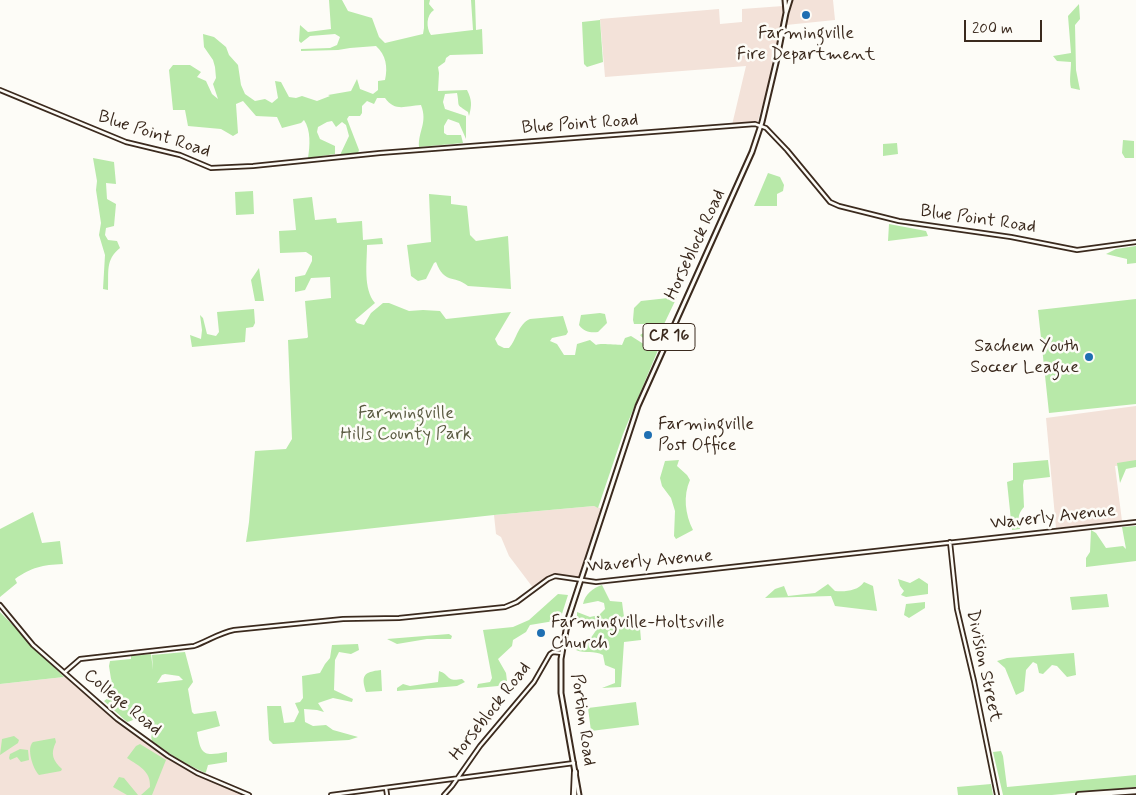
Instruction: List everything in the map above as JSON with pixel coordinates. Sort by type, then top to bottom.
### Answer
[{"type":"highway","points":[[574,795],[575,772]]},
{"type":"highway","points":[[1079,795],[1135,791]]},
{"type":"main road","name":"Horseblock Road","points":[[785,0],[786,13]]},
{"type":"main road","name":"Horseblock Road","points":[[566,626],[640,401],[745,170],[760,126],[790,0]]},
{"type":"main road","name":"Portion Road","points":[[566,626],[560,681],[580,795]]},
{"type":"street","name":"Blue Point Road","points":[[0,90],[126,142],[180,155],[211,168],[755,124],[766,128],[830,202],[839,206],[898,221],[1011,237],[1077,250],[1136,242]]},
{"type":"street","name":"Waverly Avenue","points":[[65,672],[80,659],[194,646],[224,632],[234,630],[343,619],[399,618],[505,607],[517,602],[548,579],[562,576],[580,581],[598,582],[1136,522]]},
{"type":"street","name":"Division Street","points":[[950,542],[957,609],[997,795]]},
{"type":"street","name":"College Road","points":[[0,605],[33,645],[117,719],[168,756],[197,773],[248,795]]},
{"type":"street","name":"Horseblock Road","points":[[444,795],[480,746],[534,682],[550,654],[553,652],[562,653]]},
{"type":"street","points":[[331,795],[574,763]]},
{"type":"street","points":[[386,788],[387,795]]},
{"type":"shaded area","points":[[785,0],[833,0],[835,20],[786,25],[757,124],[732,125],[746,66],[605,77],[600,19],[719,9],[720,24],[742,22],[742,9],[783,6]]},
{"type":"shaded area","points":[[1136,406],[1136,464],[1115,466],[1122,521],[1056,528],[1046,418]]},
{"type":"shaded area","points":[[594,506],[603,509],[580,581],[555,576],[534,589],[509,556],[501,537],[496,534],[494,515]]},
{"type":"shaded area","points":[[68,675],[117,719],[168,756],[197,773],[249,795],[0,795],[0,684]]},
{"type":"green space","points":[[329,0],[342,0],[348,11],[372,18],[379,37],[385,43],[423,34],[424,0],[430,0],[429,4],[434,10],[429,15],[428,22],[428,29],[431,35],[473,30],[471,0],[475,0],[476,30],[482,29],[483,54],[450,55],[438,67],[438,91],[467,90],[471,100],[469,116],[468,112],[459,105],[457,93],[445,94],[443,102],[445,109],[466,116],[466,139],[459,123],[448,119],[444,126],[444,133],[447,135],[461,135],[463,143],[419,147],[423,122],[421,105],[397,107],[385,98],[377,98],[374,104],[367,101],[362,106],[360,116],[349,116],[347,119],[359,150],[358,153],[340,155],[349,136],[346,125],[342,122],[336,127],[332,121],[318,127],[317,132],[320,139],[335,146],[335,154],[308,158],[309,133],[304,120],[301,123],[282,128],[277,117],[256,116],[243,101],[236,104],[238,133],[233,136],[221,129],[188,126],[185,110],[173,110],[169,70],[173,65],[190,65],[201,72],[197,77],[206,81],[212,94],[218,99],[213,84],[216,78],[215,67],[213,60],[204,47],[203,34],[214,37],[226,47],[229,55],[238,65],[241,85],[245,94],[255,101],[265,99],[272,103],[278,98],[275,81],[281,82],[289,97],[296,98],[302,96],[317,101],[330,96],[328,95],[351,91],[357,79],[360,89],[373,94],[378,90],[378,81],[385,80],[386,70],[384,57],[376,46],[301,51],[301,49],[330,48],[337,45],[340,37],[335,34],[310,36],[301,43],[299,41],[300,25],[308,32],[331,29]]},
{"type":"green space","points":[[1079,4],[1080,19],[1075,25],[1076,70],[1080,90],[1071,88],[1071,62],[1057,61],[1053,56],[1071,53],[1068,16]]},
{"type":"green space","points":[[600,20],[603,62],[587,67],[584,64],[582,22]]},
{"type":"green space","points":[[1123,140],[1134,141],[1134,158],[1125,158],[1122,153]]},
{"type":"green space","points":[[897,143],[898,154],[883,156],[883,144]]},
{"type":"green space","points":[[93,158],[114,162],[116,184],[106,183],[107,199],[116,204],[114,226],[106,228],[105,235],[108,240],[117,241],[120,248],[110,262],[108,290],[103,289],[105,255],[99,235],[101,223]]},
{"type":"green space","points":[[768,173],[780,177],[784,185],[783,191],[777,194],[777,206],[754,206]]},
{"type":"green space","points":[[253,191],[254,214],[236,215],[235,192]]},
{"type":"green space","points":[[429,194],[451,196],[451,204],[467,206],[470,235],[476,241],[508,236],[511,289],[468,286],[463,282],[446,277],[436,262],[426,279],[418,281],[411,276],[407,245],[431,242]]},
{"type":"green space","name":"Farmingville Hills County Park","points":[[312,197],[315,220],[336,218],[337,223],[362,221],[363,240],[382,238],[383,244],[367,245],[367,283],[375,303],[355,320],[357,323],[364,325],[371,313],[383,303],[389,303],[409,311],[440,311],[446,319],[511,312],[495,339],[498,345],[509,348],[526,321],[563,316],[568,332],[566,335],[552,338],[550,341],[557,344],[564,355],[575,355],[577,344],[590,340],[596,345],[622,345],[625,338],[631,336],[653,350],[658,350],[623,434],[598,508],[594,506],[494,515],[246,542],[255,451],[286,449],[292,439],[288,340],[308,337],[305,301],[331,298],[330,277],[311,278],[305,290],[295,292],[295,277],[305,275],[312,261],[312,256],[306,252],[280,253],[279,231],[296,230],[293,199]]},
{"type":"green space","points":[[889,224],[926,231],[928,236],[888,241]]},
{"type":"green space","points":[[1136,246],[1136,263],[1127,264],[1127,259],[1106,254],[1116,249]]},
{"type":"green space","points":[[259,268],[264,301],[255,301],[251,280]]},
{"type":"green space","points":[[677,297],[655,343],[642,337],[640,335],[655,326],[654,324],[634,324],[634,308],[641,301]]},
{"type":"green space","name":"Sachem Youth Soccer League","points":[[1136,299],[1136,404],[1049,413],[1038,310]]},
{"type":"green space","points":[[254,309],[255,323],[253,327],[246,328],[245,342],[192,347],[190,335],[201,339],[200,315],[203,318],[207,334],[216,336],[219,332],[217,312]]},
{"type":"green space","points":[[605,314],[607,323],[598,332],[588,332],[579,325],[581,315]]},
{"type":"green space","points":[[679,460],[677,466],[690,480],[686,492],[686,505],[688,518],[693,530],[676,539],[674,536],[675,511],[671,498],[662,486],[660,478],[665,461]]},
{"type":"green space","points":[[1048,460],[1050,477],[1024,480],[1024,507],[1019,518],[1020,529],[1012,530],[1007,482],[1013,480],[1013,463]]},
{"type":"green space","points":[[1136,460],[1136,467],[1126,469],[1120,483],[1117,463]]},
{"type":"green space","points":[[33,512],[42,543],[60,541],[63,564],[32,569],[15,579],[17,583],[0,597],[0,529]]},
{"type":"green space","points":[[1136,526],[1136,561],[1086,567],[1086,558],[1090,552],[1091,530],[1096,533],[1106,548],[1123,546],[1126,549],[1122,527]]},
{"type":"green space","points":[[919,578],[928,584],[928,594],[906,597],[901,595],[904,591],[898,579],[910,583]]},
{"type":"green space","points":[[864,582],[873,586],[877,611],[835,606],[831,596],[765,598],[775,589],[784,586],[788,596],[815,593],[828,584],[835,591],[851,590]]},
{"type":"green space","points":[[602,585],[610,601],[622,602],[624,617],[639,616],[641,640],[624,642],[621,687],[602,688],[615,683],[615,669],[605,665],[603,655],[576,650],[581,644],[588,642],[597,629],[596,625],[577,619],[577,612],[590,617],[599,615],[605,609],[604,603],[598,601],[583,604],[590,592]]},
{"type":"green space","points":[[558,594],[568,595],[560,620],[530,625],[526,632],[513,640],[512,646],[498,659],[506,673],[507,681],[498,686],[477,688],[478,684],[490,682],[492,678],[483,630],[513,627],[529,620]]},
{"type":"green space","points":[[1107,594],[1109,607],[1072,610],[1070,597]]},
{"type":"green space","points":[[925,602],[925,608],[909,618],[904,615],[906,604]]},
{"type":"green space","points":[[0,612],[64,677],[0,684]]},
{"type":"green space","points":[[449,634],[452,636],[451,639],[427,639],[397,644],[387,639]]},
{"type":"green space","points":[[358,644],[359,650],[351,654],[339,652],[335,660],[334,690],[353,699],[352,702],[333,698],[318,703],[324,712],[304,709],[305,722],[313,726],[326,725],[333,730],[358,737],[349,740],[273,744],[269,740],[267,706],[281,706],[284,723],[294,722],[299,712],[295,703],[300,702],[303,698],[302,676],[320,673],[330,658],[332,645]]},
{"type":"green space","points":[[185,652],[193,682],[188,689],[192,712],[194,714],[216,711],[220,726],[197,732],[200,746],[208,754],[227,752],[227,762],[208,765],[205,773],[179,760],[152,741],[153,723],[151,719],[144,717],[127,722],[104,701],[113,692],[110,661],[131,659],[131,656],[151,654],[153,670],[152,655]],"holes":[[[165,674],[179,676],[183,680],[157,683],[162,675]]]},
{"type":"green space","points":[[1074,653],[1076,675],[1067,677],[1057,666],[1052,665],[1043,674],[1039,673],[1037,664],[1033,662],[1026,670],[1024,691],[1016,695],[1005,668],[997,661],[1007,658]]},
{"type":"green space","points":[[381,670],[382,691],[366,692],[365,676],[370,672]]},
{"type":"green space","points":[[439,671],[450,679],[462,679],[465,682],[457,686],[397,691],[397,688],[403,684],[410,686],[438,682]]},
{"type":"green space","points":[[636,702],[639,725],[591,731],[588,708]]},
{"type":"green space","points":[[14,736],[19,740],[18,743],[0,755],[2,739]]},
{"type":"green space","points":[[55,738],[53,757],[62,769],[61,771],[39,775],[31,759],[31,745],[33,742]]},
{"type":"green space","points":[[140,744],[166,760],[152,795],[141,795],[150,787],[149,777],[140,766],[127,758],[136,746]]},
{"type":"green space","points":[[20,749],[28,750],[29,760],[21,762],[17,757],[10,760],[10,754]]},
{"type":"green space","points":[[1001,751],[1007,787],[1136,775],[1136,787],[1052,795],[1003,795],[993,752]]},
{"type":"green space","points":[[119,777],[124,778],[138,795],[127,795],[113,787]]},
{"type":"green space","points":[[991,784],[993,795],[958,795],[957,787]]},
{"type":"place","name":"Farmingville Fire Department","points":[[806,15]]},
{"type":"place","name":"Sachem Youth Soccer League","points":[[1089,357]]},
{"type":"place","name":"Farmingville Post Office","points":[[648,435]]},
{"type":"place","name":"Farmingville-Holtsville Church","points":[[541,633]]}]
